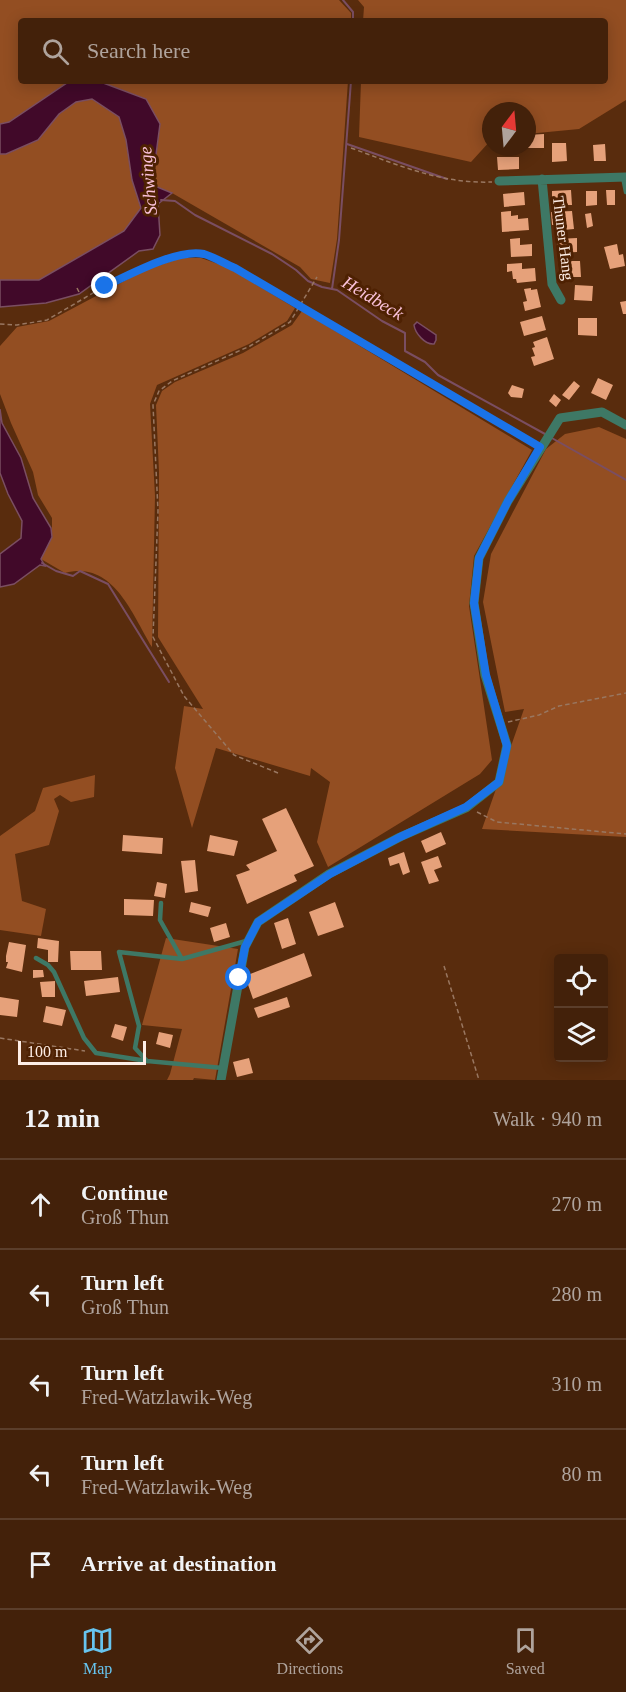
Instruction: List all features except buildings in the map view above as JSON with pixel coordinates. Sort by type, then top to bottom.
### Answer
[{"type":"street","points":[[499,181],[625,177]]},
{"type":"street","name":"Thuner Hang","points":[[542,179],[552,284],[561,300]]},
{"type":"street","points":[[221,1080],[245,947],[258,922],[330,874],[400,837],[466,807],[499,782],[507,746],[486,675],[474,603],[479,558],[508,501],[560,418],[602,412],[626,425]]},
{"type":"lane","points":[[625,177],[626,192]]},
{"type":"lane","points":[[161,903],[160,920],[182,959]]},
{"type":"lane","points":[[147,1061],[135,1048],[139,1026],[119,952],[182,959],[249,940]]},
{"type":"lane","points":[[36,958],[48,965],[54,972],[84,1038],[96,1053],[147,1061],[223,1068]]},
{"type":"path","points":[[351,148],[424,174],[455,181],[467,183],[499,181]]},
{"type":"path","points":[[0,324],[17,325],[47,320],[105,286],[149,266],[179,256],[202,254],[235,268],[540,447]]},
{"type":"path","points":[[278,773],[234,755],[184,696],[153,637],[158,511],[153,405],[159,391],[172,381],[250,346],[290,322],[317,277]]},
{"type":"path","points":[[77,288],[81,294]]},
{"type":"path","points":[[501,723],[539,715],[559,706],[626,693]]},
{"type":"path","points":[[466,807],[496,822],[626,834]]},
{"type":"path","points":[[444,966],[479,1080]]},
{"type":"path","points":[[0,1038],[96,1053]]},
{"type":"shaded area","points":[[0,0],[339,0],[351,13],[351,18],[18,18],[18,84],[66,84],[9,122],[0,124]]},
{"type":"shaded area","points":[[358,0],[626,0],[626,100],[579,129],[536,133],[536,102],[482,102],[482,150],[471,162],[359,137],[361,84],[608,84],[608,18],[363,18],[364,7]]},
{"type":"shaded area","points":[[102,84],[348,84],[337,239],[330,283],[311,279],[300,267],[172,193],[157,187],[153,178],[160,125]]},
{"type":"shaded area","points":[[92,99],[119,117],[126,140],[132,180],[141,208],[124,231],[39,280],[0,280],[0,154],[6,154],[37,140],[59,114],[76,102]]},
{"type":"shaded area","points":[[181,258],[201,258],[227,267],[295,308],[287,321],[249,344],[157,385],[150,404],[155,496],[152,647],[128,606],[108,582],[96,574],[82,571],[65,573],[41,559],[52,537],[52,518],[38,495],[33,472],[0,394],[0,346],[17,327],[49,321],[145,270]]},
{"type":"shaded area","points":[[302,311],[532,450],[474,556],[469,606],[492,760],[480,774],[328,867],[317,842],[330,782],[311,768],[310,776],[216,748],[192,828],[175,768],[184,706],[203,709],[158,637],[159,472],[156,405],[162,391],[175,382],[243,353],[292,325]]},
{"type":"shaded area","points":[[599,427],[626,439],[626,837],[482,829],[524,709],[505,712],[483,602],[491,554],[546,449],[565,434]]},
{"type":"shaded area","points":[[95,775],[94,797],[71,802],[60,795],[54,799],[59,811],[49,845],[15,854],[22,901],[46,909],[41,936],[0,930],[0,836],[35,811],[43,788]]},
{"type":"shaded area","points":[[166,938],[238,949],[215,1080],[194,1078],[193,1080],[167,1080],[182,1029],[142,1025]]},
{"type":"water","name":"Schwinge","points":[[66,84],[106,84],[146,99],[160,124],[153,178],[157,187],[172,193],[158,204],[160,235],[153,249],[139,251],[79,294],[46,303],[0,307],[0,280],[39,280],[124,231],[141,208],[132,180],[126,140],[119,117],[92,99],[76,102],[59,114],[38,140],[6,154],[0,154],[0,124],[9,122]]},
{"type":"water","points":[[417,322],[436,335],[434,344],[427,343],[418,335],[414,325]]},
{"type":"water","points":[[0,409],[2,423],[21,458],[33,498],[51,528],[52,537],[41,559],[45,566],[40,565],[14,584],[0,587],[0,554],[21,538],[22,521],[0,473]]},
{"type":"waterway","points":[[343,0],[353,12],[353,18]]},
{"type":"waterway","points":[[332,289],[339,240],[351,84]]},
{"type":"waterway","points":[[347,144],[447,179]]},
{"type":"waterway","name":"Heidbeck","points":[[161,200],[175,201],[195,215],[272,254],[308,281],[337,290],[382,321],[405,333],[405,351],[425,362],[438,375],[545,434]]},
{"type":"waterway","name":"Heidbeck","points":[[550,437],[626,480]]},
{"type":"waterway","points":[[42,563],[56,571],[73,576],[80,571],[108,584],[169,682]]},
{"type":"route","points":[[105,286],[149,266],[179,256],[202,254],[235,268],[540,447],[508,501],[479,558],[474,603],[486,675],[507,746],[499,782],[466,807],[400,837],[330,874],[258,922],[245,947],[239,978]]}]
